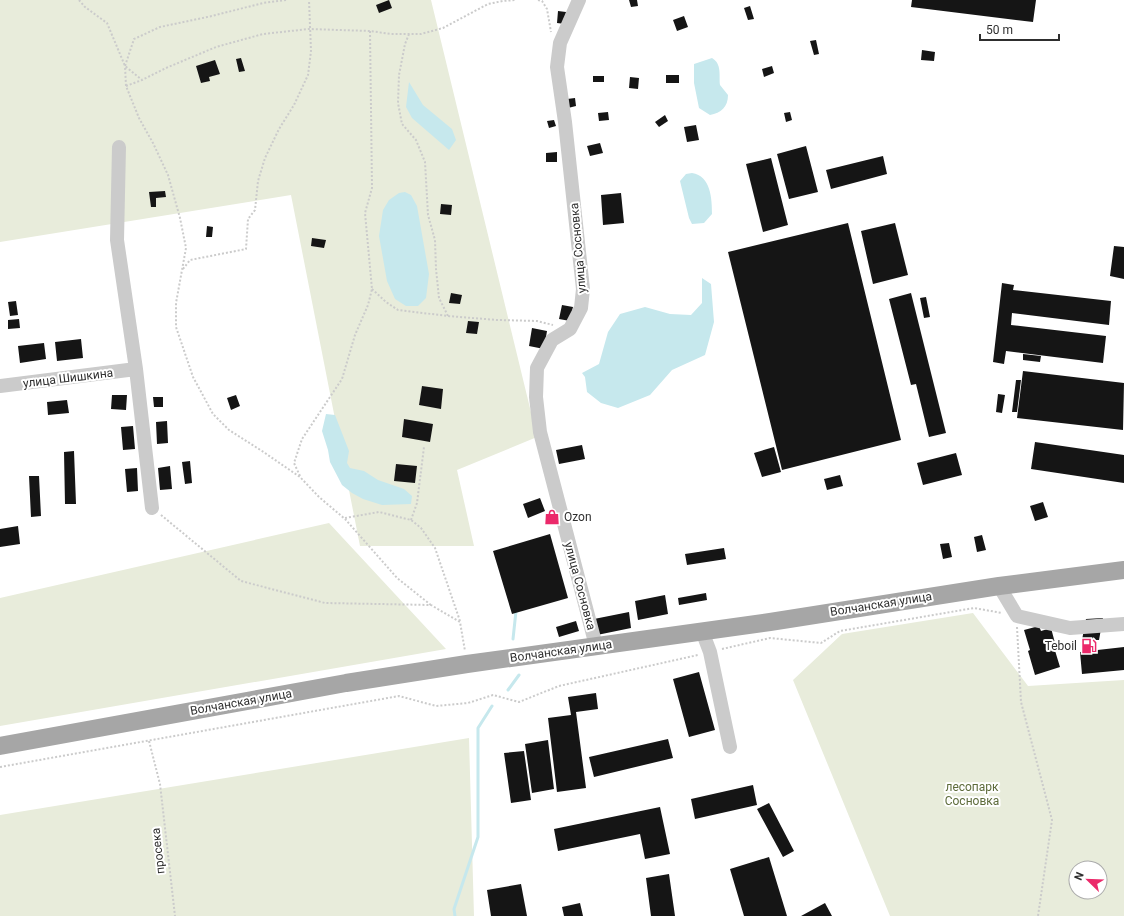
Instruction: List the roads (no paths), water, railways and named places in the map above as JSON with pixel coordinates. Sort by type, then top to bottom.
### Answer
[{"type":"main road","name":"Волчанская улица","points":[[0,746],[346,683],[467,664],[770,622],[1000,586],[1124,570]]},
{"type":"street","name":"улица Сосновка","points":[[579,0],[560,43],[557,67],[565,122],[583,288],[581,308],[570,329],[552,340],[537,368],[536,397],[540,432],[596,646]]},
{"type":"street","points":[[119,147],[118,240],[136,369],[152,508]]},
{"type":"street","name":"улица Шишкина","points":[[0,386],[136,369]]},
{"type":"street","points":[[1000,586],[1016,616],[1070,628],[1124,624]]},
{"type":"street","points":[[702,631],[710,652],[730,746]]},
{"type":"water","points":[[712,58],[719,67],[720,85],[728,95],[728,99],[721,111],[710,115],[699,108],[694,83],[694,64]]},
{"type":"water","points":[[409,82],[423,105],[452,129],[456,140],[449,150],[412,118],[406,107]]},
{"type":"water","points":[[692,173],[698,175],[707,183],[711,195],[712,214],[704,223],[692,224],[689,218],[680,181],[686,174]]},
{"type":"water","points":[[405,192],[411,195],[417,206],[429,274],[426,298],[418,306],[406,306],[395,299],[387,281],[379,236],[383,210],[389,200],[399,193]]},
{"type":"water","points":[[702,278],[711,284],[714,322],[705,355],[672,370],[650,395],[618,408],[601,403],[587,392],[585,377],[582,373],[599,364],[608,332],[620,314],[645,307],[670,314],[691,315],[702,303]]},
{"type":"water","points":[[326,414],[335,415],[349,451],[347,463],[350,468],[364,471],[378,480],[404,489],[412,496],[411,504],[382,505],[363,499],[342,485],[330,462],[322,431]]},
{"type":"waterway","points":[[513,639],[516,611]]},
{"type":"waterway","points":[[508,690],[519,675]]},
{"type":"waterway","points":[[455,916],[454,909],[478,837],[478,728],[492,706]]},
{"type":"place","name":"Ozon","points":[[552,517]]},
{"type":"place","name":"Teboil","points":[[1089,646]]},
{"type":"park label","name":"лесопарк Сосновка","points":[[972,794]]}]
